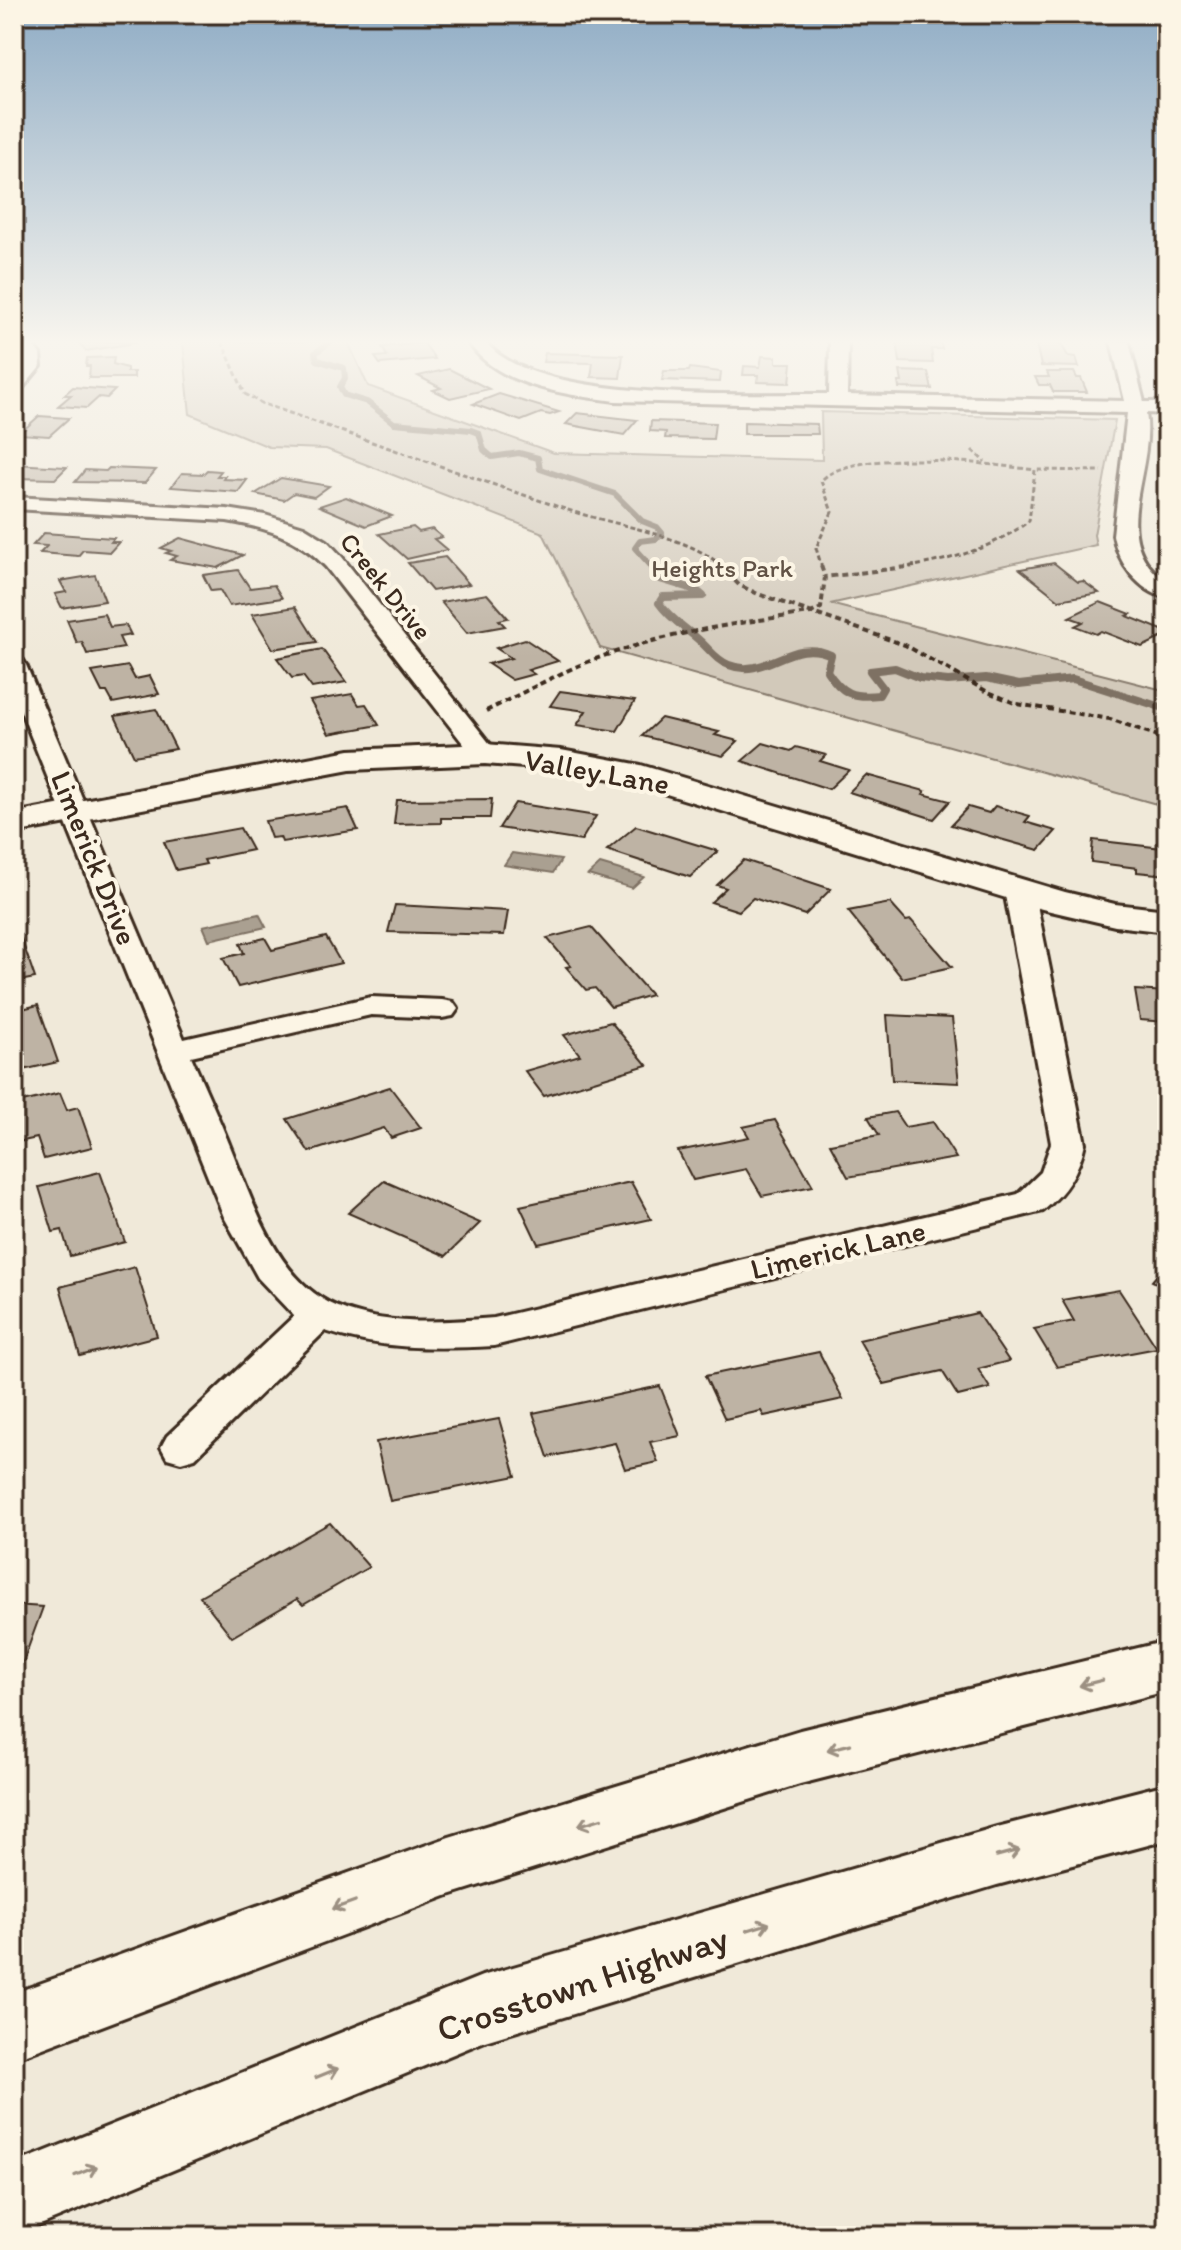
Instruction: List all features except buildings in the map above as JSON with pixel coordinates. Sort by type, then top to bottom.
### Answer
[{"type":"highway","points":[[14,2026],[464,1861],[800,1757],[1167,1666]]},
{"type":"highway","name":"Crosstown Highway","points":[[14,2201],[482,2009],[997,1856],[1167,1812]]},
{"type":"street","points":[[1134,447],[1124,535],[1126,552],[1138,570],[1167,591]]},
{"type":"street","name":"Creek Drive","points":[[14,503],[227,515],[265,521],[296,532],[319,546],[334,562],[485,754]]},
{"type":"street","name":"Limerick Drive","points":[[14,665],[77,811],[172,1051],[259,1251],[282,1285],[320,1314]]},
{"type":"street","name":"Valley Lane","points":[[14,823],[350,760],[421,754],[485,754],[561,760],[629,772],[1019,890],[1115,915],[1167,921]]},
{"type":"street","name":"Limerick Lane","points":[[320,1314],[375,1330],[433,1337],[494,1332],[1030,1203],[1051,1187],[1058,1176],[1064,1166],[1068,1143],[1019,890]]},
{"type":"street","points":[[172,1051],[371,1006],[442,1009]]},
{"type":"street","points":[[181,1447],[320,1314]]},
{"type":"path","points":[[387,447],[574,512],[678,542],[716,560],[739,585],[905,645],[986,691],[1017,704],[1110,719],[1167,739]]},
{"type":"path","points":[[972,450],[986,463]]},
{"type":"path","points":[[462,724],[585,663],[717,625],[785,619],[821,608],[825,577],[816,548],[832,512],[821,481],[827,474],[852,465],[889,459],[986,463],[1035,470],[1131,472]]},
{"type":"path","points":[[825,577],[874,573],[927,563],[1012,536],[1029,521],[1035,470]]},
{"type":"green space","name":"Heights Park","points":[[269,447],[537,447],[554,453],[822,460],[822,447],[1110,447],[1094,535],[1096,545],[830,604],[1167,691],[1167,807],[600,648],[543,533],[326,449]]},
{"type":"shaded area","points":[[512,853],[561,860],[553,873],[504,865]]},
{"type":"shaded area","points":[[600,864],[644,877],[632,888],[588,875]]},
{"type":"shaded area","points":[[259,914],[266,927],[209,940],[203,926]]},
{"type":"waterway","points":[[483,447],[492,457],[519,453],[538,458],[540,469],[615,494],[642,521],[657,527],[662,533],[656,539],[640,541],[635,548],[653,568]]},
{"type":"waterway","points":[[652,566],[660,579],[696,590],[703,596],[663,597],[659,603],[717,658],[729,665],[755,667],[791,654],[817,651],[831,655],[827,671],[838,685],[855,695],[879,695],[883,688],[870,671],[895,668],[920,678],[948,681],[986,678],[1019,685],[1073,679],[1167,709]]},
{"type":"waterway","points":[[1167,724],[1164,726],[1167,729]]}]
